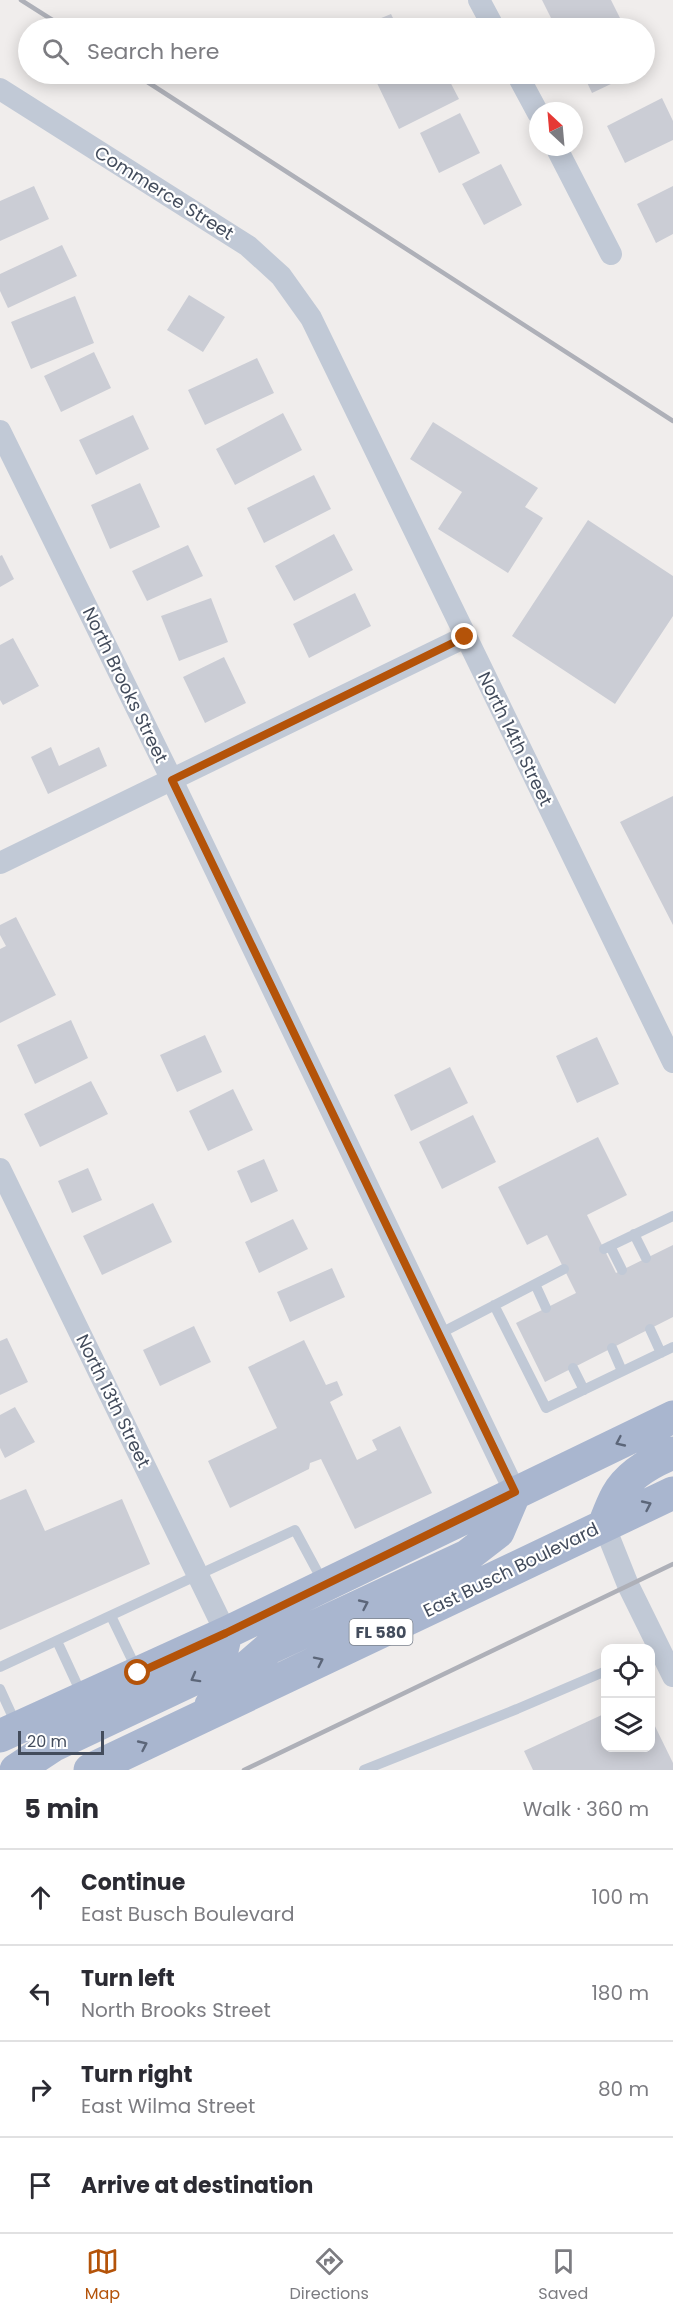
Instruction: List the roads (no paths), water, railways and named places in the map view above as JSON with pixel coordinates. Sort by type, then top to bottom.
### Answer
[{"type":"main road","points":[[9,1732],[226,1633],[673,1417]]},
{"type":"main road","points":[[604,1525],[622,1488],[642,1470],[673,1453]]},
{"type":"main road","points":[[198,1719],[246,1668],[269,1648],[467,1556],[498,1532],[515,1492]]},
{"type":"main road","name":"East Busch Boulevard","points":[[90,1770],[673,1493]]},
{"type":"main road","points":[[16,1770],[54,1745],[200,1676],[220,1659],[226,1633]]},
{"type":"street","points":[[479,0],[489,18]]},
{"type":"street","points":[[522,84],[532,102]]},
{"type":"street","name":"Commerce Street","points":[[0,89],[248,246],[281,276],[311,318]]},
{"type":"street","points":[[561,156],[611,254]]},
{"type":"street","name":"North 14th Street","points":[[311,318],[673,1062]]},
{"type":"street","name":"North Brooks Street","points":[[0,431],[172,780],[515,1492]]},
{"type":"street","points":[[0,863],[465,637]]},
{"type":"street","name":"North 13th Street","points":[[0,1169],[226,1633]]},
{"type":"street","points":[[604,1525],[653,1644]]},
{"type":"street","points":[[655,1650],[673,1676]]},
{"type":"lane","points":[[622,1270],[607,1248],[673,1216]]},
{"type":"lane","points":[[634,1234],[646,1258]]},
{"type":"lane","points":[[439,1334],[564,1269]]},
{"type":"lane","points":[[535,1284],[546,1308]]},
{"type":"lane","points":[[494,1305],[546,1408],[673,1347]]},
{"type":"lane","points":[[650,1329],[661,1353]]},
{"type":"lane","points":[[612,1348],[622,1371]]},
{"type":"lane","points":[[573,1368],[584,1390]]},
{"type":"lane","points":[[0,1667],[295,1530],[325,1585]]},
{"type":"lane","points":[[111,1616],[138,1673]]},
{"type":"lane","points":[[57,1641],[83,1698]]},
{"type":"lane","points":[[364,1770],[601,1673]]},
{"type":"lane","points":[[0,1689],[9,1732]]},
{"type":"railway","points":[[21,0],[49,18]]},
{"type":"railway","points":[[151,84],[673,421]]},
{"type":"railway","points":[[244,1770],[673,1564]]}]
